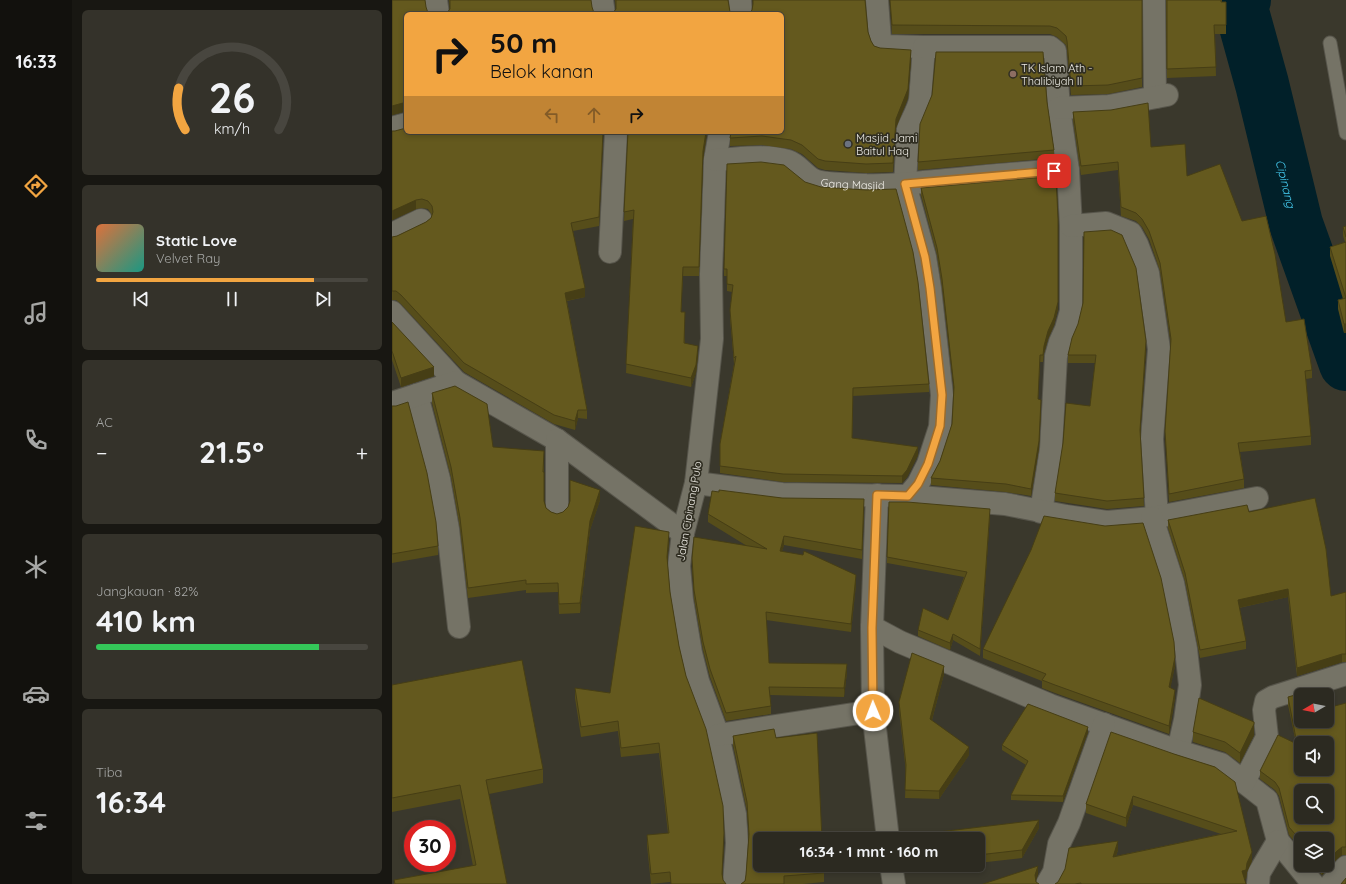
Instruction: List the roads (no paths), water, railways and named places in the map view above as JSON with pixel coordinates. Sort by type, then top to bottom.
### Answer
[{"type":"street","points":[[436,0],[438,12]]},
{"type":"street","points":[[602,0],[604,12]]},
{"type":"street","points":[[740,0],[741,12]]},
{"type":"street","points":[[877,0],[880,40],[882,45],[924,47],[1050,47],[1055,50],[1059,108],[1068,170],[1071,226],[1071,311],[1056,356],[1051,449],[1041,512]]},
{"type":"street","points":[[1059,108],[1109,106],[1161,96],[1154,0]]},
{"type":"street","points":[[908,496],[918,484],[928,464],[940,426],[942,395],[925,257],[905,184],[908,129],[919,108],[924,47]]},
{"type":"street","points":[[392,128],[404,125]]},
{"type":"street","points":[[610,252],[616,134]]},
{"type":"street","name":"Jalan Cipinang Pulo","points":[[720,134],[715,160],[711,274],[712,339],[696,483],[683,533],[679,566],[686,628],[698,681],[718,735],[734,814],[737,843],[734,884]]},
{"type":"street","name":"Gang Masjid","points":[[715,160],[752,157],[774,158],[789,161],[813,179],[824,182],[868,185],[905,184],[1068,170]]},
{"type":"street","points":[[392,234],[421,220]]},
{"type":"street","points":[[1071,226],[1106,223],[1131,233],[1137,244],[1148,273],[1159,349],[1152,439],[1154,517],[1173,583],[1186,649],[1190,685],[1185,720],[1178,750]]},
{"type":"street","points":[[392,312],[456,382],[557,440],[683,533]]},
{"type":"street","points":[[392,403],[456,382]]},
{"type":"street","points":[[417,395],[439,479],[448,530],[459,627]]},
{"type":"street","points":[[557,440],[557,511]]},
{"type":"street","points":[[696,483],[782,494],[908,496],[1005,504],[1041,512],[1107,522],[1154,517],[1257,498]]},
{"type":"street","points":[[877,495],[872,628],[873,711],[887,832]]},
{"type":"street","points":[[872,628],[900,642],[1050,705],[1221,764],[1267,800],[1278,841],[1313,884]]},
{"type":"street","points":[[1244,782],[1267,737],[1264,710],[1266,701],[1273,697],[1346,674]]},
{"type":"street","points":[[718,735],[873,711]]},
{"type":"street","points":[[1047,884],[1054,872],[1059,844],[1069,822],[1104,724]]},
{"type":"street","points":[[1258,884],[1259,873],[1278,841]]},
{"type":"street","points":[[1331,884],[1346,867]]},
{"type":"street","points":[[892,872],[894,884]]},
{"type":"lane","points":[[1330,43],[1346,133]]},
{"type":"waterway","name":"Cipinang","points":[[1244,0],[1241,8],[1262,84],[1296,224],[1346,364]]},
{"type":"place","name":"TK Islam Ath - Thalibiyah II","points":[[1013,74]]},
{"type":"place","name":"Masjid Jami Baitul Haq","points":[[848,144]]}]
